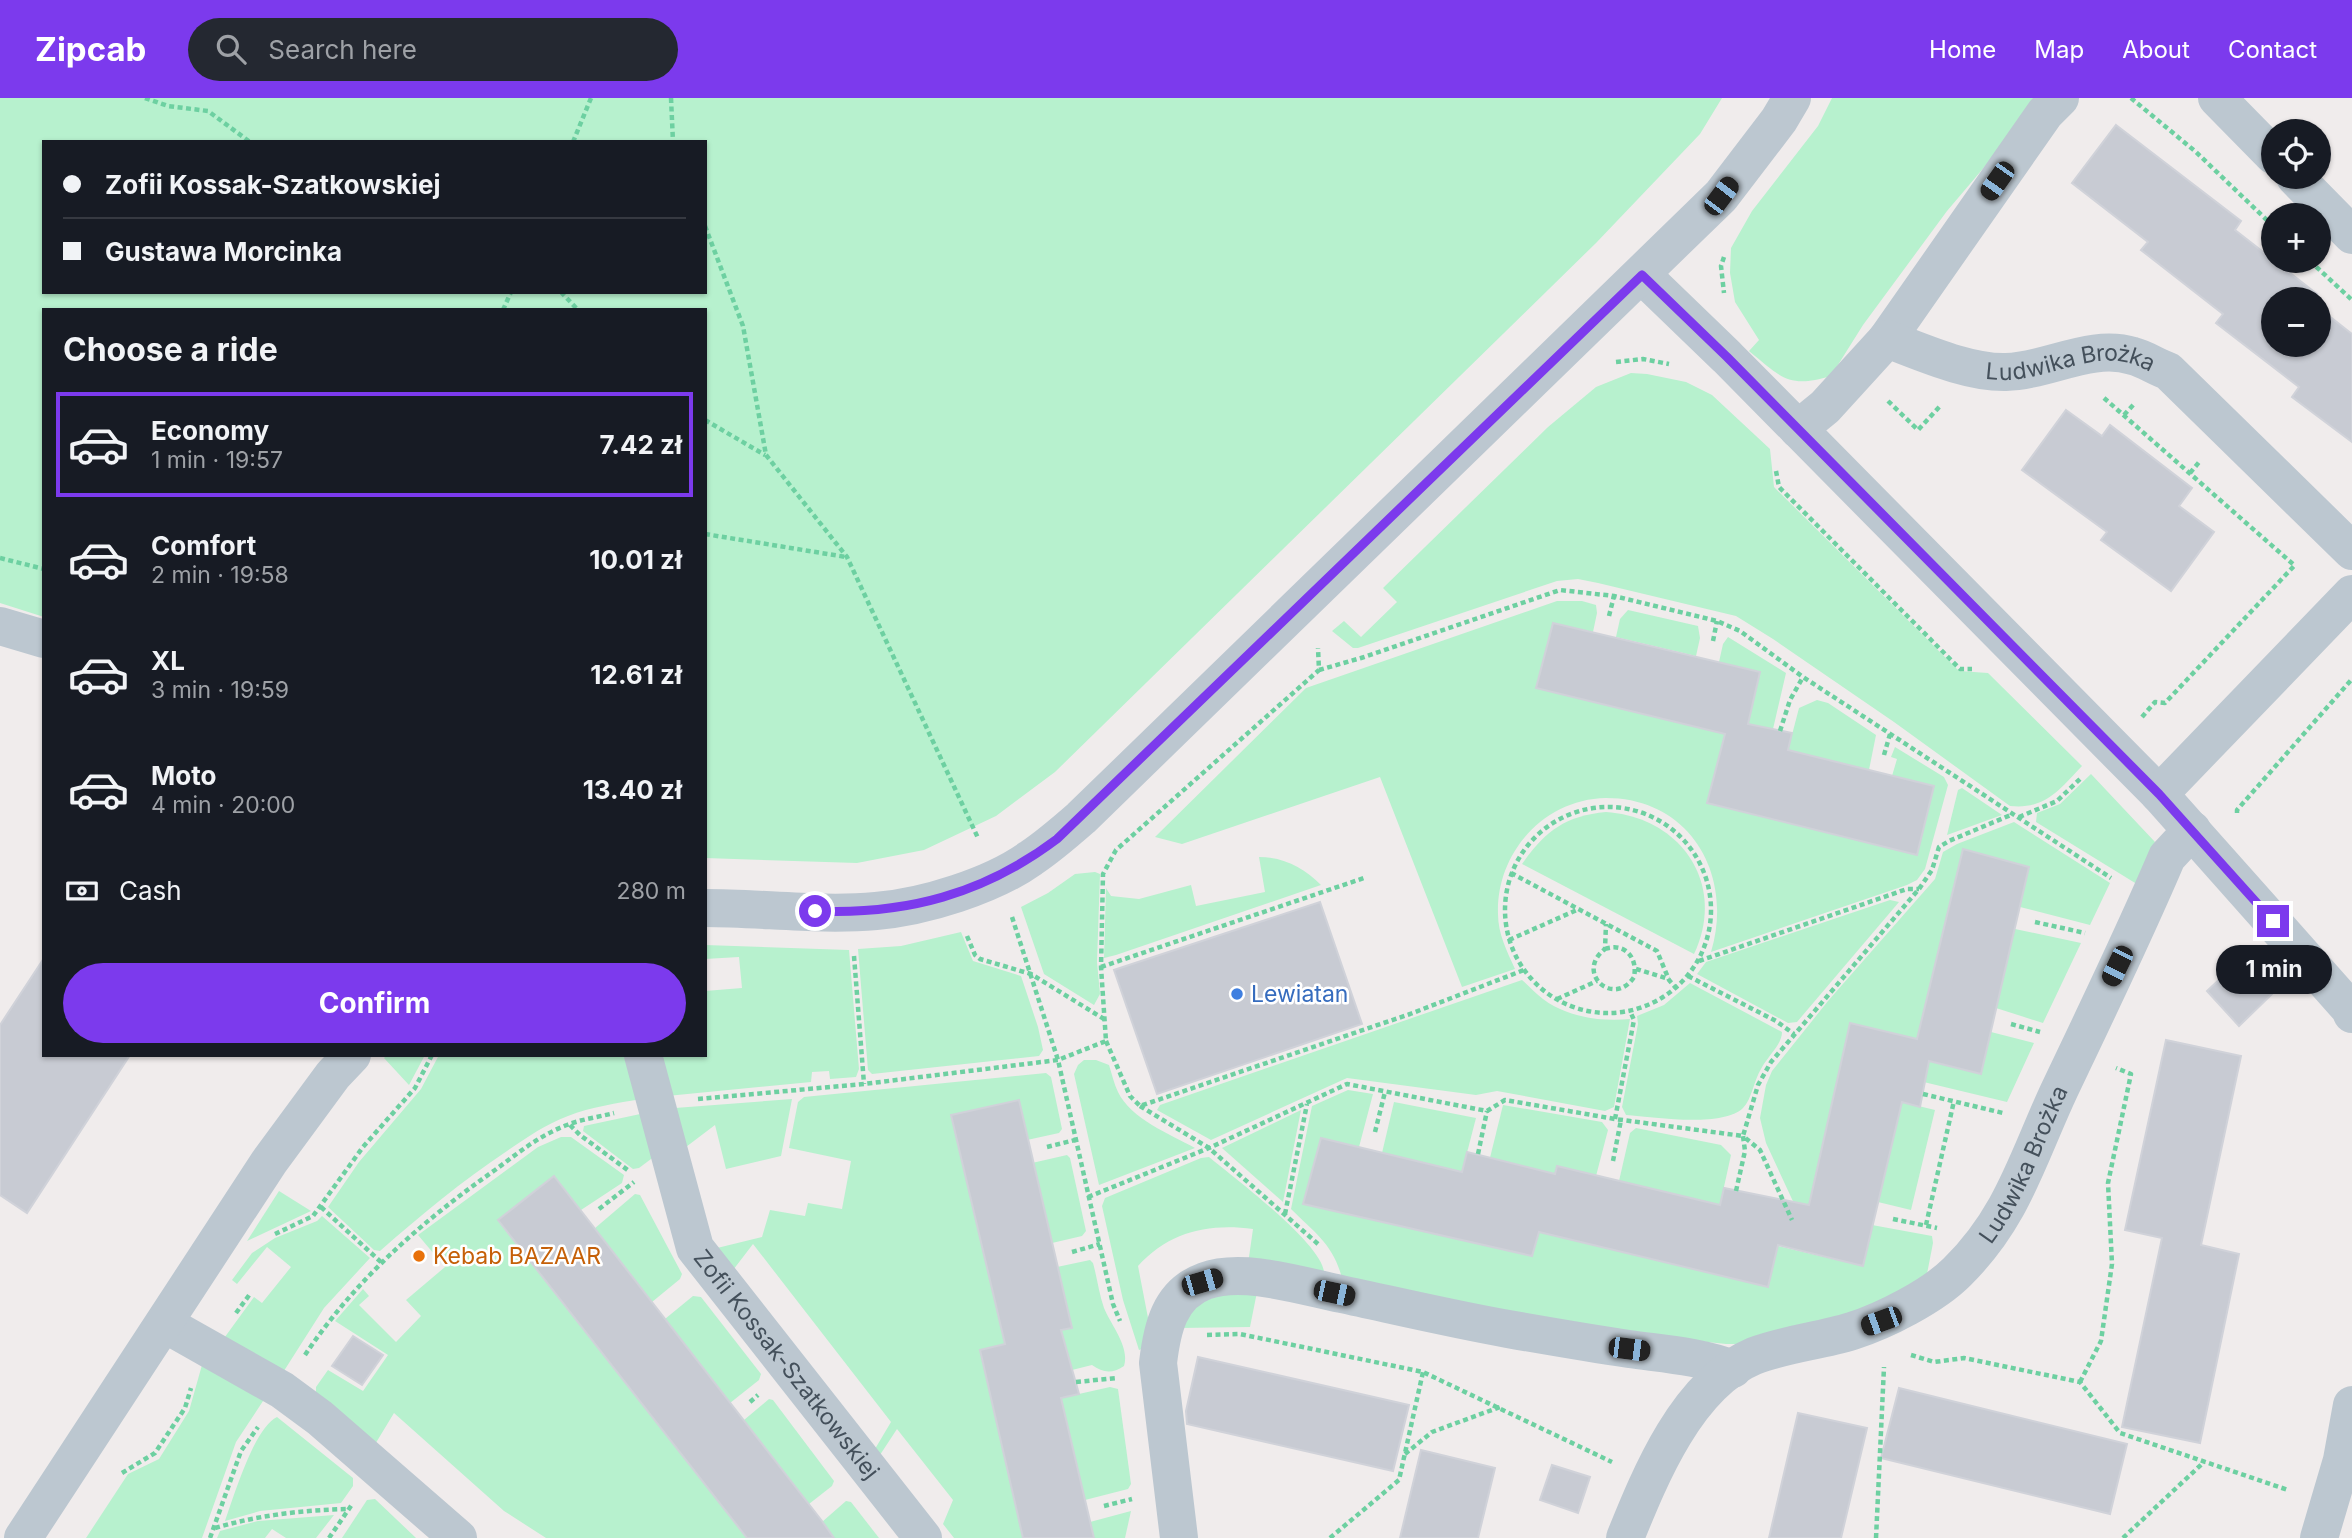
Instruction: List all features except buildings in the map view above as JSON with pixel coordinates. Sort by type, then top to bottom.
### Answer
[{"type":"street","points":[[707,908],[838,912],[888,909],[948,896],[1029,860],[1081,818],[1642,275],[1721,196],[1779,120],[1792,98]]},
{"type":"street","points":[[1798,429],[1825,407],[1886,339],[2045,113],[2060,98]]},
{"type":"street","points":[[2217,98],[2261,143]]},
{"type":"street","points":[[2307,189],[2352,235]]},
{"type":"street","points":[[1642,275],[2159,794],[2342,999],[2352,1014]]},
{"type":"street","name":"Ludwika Brożka","points":[[1886,339],[1959,365],[2006,372],[2060,363],[2096,353],[2132,355],[2168,371],[2341,539]]},
{"type":"street","points":[[2159,794],[2352,594]]},
{"type":"street","points":[[0,626],[42,638]]},
{"type":"street","name":"Ludwika Brożka","points":[[1625,1538],[1648,1480],[1693,1406],[1712,1385],[1752,1357],[1850,1332],[1883,1334],[1955,1275],[1981,1247],[2000,1220],[2167,857],[2192,830]]},
{"type":"street","points":[[23,1538],[269,1161],[333,1075],[350,1057]]},
{"type":"street","name":"Zofii Kossak-Szatkowskiej","points":[[644,1057],[695,1248],[923,1538]]},
{"type":"street","points":[[1179,1538],[1158,1363],[1166,1318],[1174,1304],[1202,1282],[1219,1277],[1243,1276],[1504,1328],[1696,1358],[1733,1369]]},
{"type":"street","points":[[165,1324],[282,1390],[320,1418],[458,1538]]},
{"type":"street","points":[[2324,1521],[2342,1460],[2352,1405]]},
{"type":"path","points":[[145,98],[168,106],[208,111],[247,140]]},
{"type":"path","points":[[574,140],[591,98]]},
{"type":"path","points":[[671,98],[673,140]]},
{"type":"path","points":[[2131,98],[2196,152],[2261,214]]},
{"type":"path","points":[[707,231],[743,326],[766,456]]},
{"type":"path","points":[[2323,273],[2352,300]]},
{"type":"path","points":[[563,294],[576,308]]},
{"type":"path","points":[[1610,365],[1618,360],[1643,359],[1675,365]]},
{"type":"path","points":[[1857,372],[1918,430],[1947,400]]},
{"type":"path","points":[[2097,392],[2294,565]]},
{"type":"path","points":[[707,421],[766,456],[847,557],[981,844]]},
{"type":"path","points":[[2190,474],[2199,463]]},
{"type":"path","points":[[707,534],[847,557]]},
{"type":"path","points":[[1735,1191],[1745,1151],[1743,1136],[1758,1085],[1771,1062],[1919,889],[1932,870],[1939,847],[2057,801],[2113,748],[2155,702],[2165,703],[2294,565],[2341,539]]},
{"type":"path","points":[[0,558],[42,568]]},
{"type":"path","points":[[1116,850],[1319,670],[1560,590],[1614,596],[1717,621],[1740,631],[1803,677],[2148,902]]},
{"type":"path","points":[[1609,616],[1614,596]]},
{"type":"path","points":[[1713,641],[1717,621]]},
{"type":"path","points":[[1318,641],[1319,670]]},
{"type":"path","points":[[1780,731],[1790,700],[1803,677]]},
{"type":"path","points":[[1884,755],[1890,734]]},
{"type":"path","points":[[1603,806],[1637,810],[1653,816],[1668,825],[1692,849],[1708,879],[1712,913],[1706,947],[1688,976],[1662,998],[1630,1011],[1596,1013],[1580,1009],[1557,999],[1536,984],[1516,956],[1505,923],[1511,873],[1529,843],[1555,821],[1570,813],[1603,806]]},
{"type":"path","points":[[1511,873],[1657,951],[1669,979],[1676,988]]},
{"type":"path","points":[[1101,967],[1364,877]]},
{"type":"path","points":[[1698,961],[1907,889],[1919,889]]},
{"type":"path","points":[[1009,906],[1058,1060],[1113,1304]]},
{"type":"path","points":[[1509,940],[1580,908]]},
{"type":"path","points":[[2035,922],[2089,934],[2125,949]]},
{"type":"path","points":[[1605,949],[1606,923]]},
{"type":"path","points":[[963,925],[975,955],[980,959],[1031,974],[1104,1020]]},
{"type":"path","points":[[853,944],[864,1084]]},
{"type":"path","points":[[1612,947],[1626,950],[1632,955],[1636,969],[1630,984],[1617,990],[1609,989],[1597,981],[1594,974],[1595,960],[1605,949],[1612,947]]},
{"type":"path","points":[[1636,969],[1669,979]]},
{"type":"path","points":[[1140,1106],[1410,1014],[1525,970]]},
{"type":"path","points":[[1688,976],[1776,1021],[1794,1034]]},
{"type":"path","points":[[1557,999],[1597,981]]},
{"type":"path","points":[[1612,1161],[1634,1020],[1630,1011]]},
{"type":"path","points":[[2011,1024],[2035,1031]]},
{"type":"path","points":[[1106,1041],[1130,1096],[1140,1106],[1209,1148],[1314,1238],[1324,1251],[1335,1278],[1334,1293]]},
{"type":"path","points":[[2078,1054],[2131,1074],[2108,1183],[2112,1264],[2101,1341],[2080,1382]]},
{"type":"path","points":[[270,1236],[313,1216],[363,1147],[415,1088],[431,1057]]},
{"type":"path","points":[[1088,1197],[1209,1148],[1347,1084],[1488,1111],[1505,1100],[1618,1120],[1743,1136],[1760,1150],[1792,1220]]},
{"type":"path","points":[[1375,1132],[1385,1093]]},
{"type":"path","points":[[1923,1094],[1984,1107]]},
{"type":"path","points":[[1926,1225],[1954,1101]]},
{"type":"path","points":[[1285,1214],[1307,1103]]},
{"type":"path","points":[[1478,1154],[1488,1111]]},
{"type":"path","points":[[569,1124],[637,1180],[599,1209]]},
{"type":"path","points":[[1047,1147],[1075,1140]]},
{"type":"path","points":[[321,1207],[382,1263]]},
{"type":"path","points":[[1072,1252],[1100,1244]]},
{"type":"path","points":[[1161,1336],[1240,1334],[1423,1372],[1501,1407],[1648,1480]]},
{"type":"path","points":[[1876,1538],[1883,1334],[1934,1362],[1964,1359],[2080,1382],[2120,1433],[2204,1462],[2324,1521]]},
{"type":"path","points":[[117,1481],[124,1470],[155,1453],[185,1408],[202,1345]]},
{"type":"path","points":[[1329,1538],[1398,1480],[1423,1372]]},
{"type":"path","points":[[1076,1382],[1120,1377]]},
{"type":"path","points":[[1405,1454],[1432,1432],[1501,1407]]},
{"type":"path","points":[[2123,1538],[2204,1462]]},
{"type":"path","points":[[1104,1506],[1137,1498]]},
{"type":"path","points":[[214,1529],[251,1518],[349,1509]]},
{"type":"green space","points":[[0,98],[1722,98],[1700,134],[1596,243],[1055,772],[996,816],[924,850],[857,863],[707,858],[707,308],[42,308],[42,616],[0,603]]},
{"type":"green space","points":[[1832,98],[2043,98],[1947,211],[1863,325],[1831,376],[1795,381],[1778,374],[1749,351],[1759,340],[1735,302],[1730,273],[1731,248],[1752,211],[1818,126]]},
{"type":"green space","points":[[1631,373],[1686,382],[1712,395],[1770,449],[1774,487],[1959,671],[1988,673],[2082,766],[2059,790],[2042,801],[2033,805],[2010,806],[1894,722],[1736,616],[1578,579],[1557,581],[1358,648],[1353,648],[1332,631],[1344,621],[1361,637],[1397,602],[1383,588],[1548,427],[1596,387]]},
{"type":"green space","points":[[1557,601],[1582,601],[1596,605],[1593,632],[1553,623],[1536,688],[1725,734],[1707,802],[1917,855],[1934,786],[1892,776],[1897,759],[1891,757],[1895,747],[1944,777],[1948,785],[1925,869],[1917,880],[1711,952],[1717,924],[1716,896],[1710,870],[1699,846],[1683,827],[1661,811],[1636,802],[1606,798],[1583,801],[1544,819],[1515,851],[1505,870],[1498,921],[1515,969],[1462,987],[1380,777],[1182,844],[1155,837],[1306,688]]},
{"type":"green space","points":[[1628,610],[1698,626],[1700,638],[1696,656],[1616,637],[1620,619]]},
{"type":"green space","points":[[1728,637],[1786,673],[1773,729],[1769,728],[1765,745],[1744,739],[1760,672],[1719,662],[1723,644]]},
{"type":"green space","points":[[1817,700],[1828,703],[1876,735],[1869,770],[1788,750],[1799,708]]},
{"type":"green space","points":[[2091,774],[2155,842],[2140,886],[2036,822],[2037,813],[2060,804]]},
{"type":"green space","points":[[1962,788],[2002,815],[1947,835],[1958,790]]},
{"type":"green space","points":[[1606,812],[1633,817],[1656,826],[1676,841],[1690,859],[1700,880],[1705,903],[1703,928],[1694,954],[1522,864],[1557,827],[1579,817]]},
{"type":"green space","points":[[2014,822],[2110,883],[2090,925],[2020,907],[2029,867],[1963,849],[1917,1039],[1850,1023],[1804,1225],[1766,1143],[1760,1118],[1766,1085],[1772,1071],[1828,1001],[1935,879],[1943,852]]},
{"type":"green space","points":[[1259,857],[1277,859],[1293,865],[1308,873],[1321,885],[1104,958],[1106,888],[1111,896],[1139,899],[1191,885],[1196,906],[1265,892]]},
{"type":"green space","points":[[1075,874],[1100,874],[1097,962],[1100,994],[1094,1005],[1044,974],[1021,907],[1048,893]]},
{"type":"green space","points":[[1890,900],[1899,902],[1797,1022],[1788,1023],[1697,974],[1706,962]]},
{"type":"green space","points":[[2015,929],[2081,943],[2043,1023],[1996,1008]]},
{"type":"green space","points":[[961,932],[973,961],[1021,976],[1043,1050],[1039,1056],[872,1074],[868,1070],[858,949],[901,946]]},
{"type":"green space","points":[[707,945],[849,950],[859,1069],[856,1077],[830,1079],[829,1071],[812,1072],[811,1082],[667,1096],[656,1057],[707,1057],[707,991],[742,988],[739,957],[707,959]]},
{"type":"green space","points":[[1522,980],[1552,1005],[1573,1014],[1596,1019],[1630,1019],[1614,1107],[1605,1111],[1497,1091],[1476,1095],[1347,1078],[1211,1140],[1157,1110],[1160,1105]]},
{"type":"green space","points":[[1690,983],[1782,1032],[1780,1042],[1759,1073],[1746,1104],[1733,1114],[1704,1120],[1626,1115],[1622,1107],[1638,1024],[1637,1016],[1664,1005]]},
{"type":"green space","points":[[1991,1032],[2034,1043],[2007,1102],[1907,1078],[1913,1056],[1981,1073]]},
{"type":"green space","points":[[385,1057],[424,1057],[409,1085]]},
{"type":"green space","points":[[438,1057],[630,1057],[642,1099],[586,1110],[544,1127],[458,1186],[380,1251],[374,1250],[328,1207],[359,1162],[421,1089]]},
{"type":"green space","points":[[1084,1060],[1096,1060],[1109,1065],[1118,1092],[1132,1110],[1152,1125],[1195,1148],[1099,1185],[1074,1074]]},
{"type":"green space","points":[[1046,1073],[1051,1077],[1062,1129],[1059,1133],[1027,1140],[1018,1100],[951,1116],[1005,1344],[980,1350],[1023,1538],[954,1538],[943,1524],[953,1500],[897,1429],[876,1461],[872,1454],[891,1422],[753,1244],[730,1274],[713,1249],[762,1237],[770,1210],[805,1216],[808,1203],[842,1209],[851,1161],[789,1148],[798,1102],[804,1097]]},
{"type":"green space","points":[[1348,1090],[1373,1094],[1359,1147],[1321,1138],[1304,1204],[1531,1256],[1539,1231],[1768,1287],[1778,1246],[1862,1266],[1872,1225],[1932,1236],[1926,1279],[1907,1294],[1754,1344],[1726,1344],[1578,1328],[1342,1278],[1334,1256],[1315,1232],[1291,1209],[1312,1106]]},
{"type":"green space","points":[[792,1099],[781,1156],[726,1169],[715,1125],[682,1150],[675,1108]]},
{"type":"green space","points":[[1394,1102],[1476,1118],[1462,1172],[1382,1153]]},
{"type":"green space","points":[[1902,1102],[1935,1110],[1911,1210],[1878,1202]]},
{"type":"green space","points":[[1503,1105],[1602,1122],[1608,1130],[1596,1176],[1551,1194],[1485,1178]]},
{"type":"green space","points":[[1301,1110],[1283,1202],[1222,1148]]},
{"type":"green space","points":[[645,1113],[655,1156],[639,1168],[633,1169],[583,1131],[584,1126]]},
{"type":"green space","points":[[1636,1128],[1721,1145],[1731,1155],[1720,1205],[1619,1181],[1630,1133]]},
{"type":"green space","points":[[561,1137],[571,1137],[624,1175],[622,1183],[581,1210],[498,1221],[747,1538],[546,1538],[504,1511],[394,1413],[374,1446],[316,1393],[316,1387],[328,1370],[363,1391],[388,1355],[335,1321],[363,1289],[369,1296],[359,1305],[396,1342],[421,1316],[406,1300],[445,1267],[418,1235],[538,1147]]},
{"type":"green space","points":[[1067,1155],[1070,1158],[1086,1231],[1082,1236],[1052,1243],[1032,1163]]},
{"type":"green space","points":[[1209,1157],[1295,1231],[1321,1263],[1324,1275],[1248,1264],[1253,1229],[1220,1227],[1190,1232],[1163,1245],[1138,1266],[1149,1323],[1148,1347],[1139,1350],[1123,1300],[1102,1206],[1105,1198]]},
{"type":"green space","points":[[279,1191],[311,1211],[247,1241]]},
{"type":"green space","points":[[635,1194],[640,1195],[682,1274],[680,1279],[652,1302],[594,1229]]},
{"type":"green space","points":[[322,1216],[370,1258],[324,1308],[282,1374],[222,1341],[254,1297],[262,1303],[291,1267],[267,1247],[237,1284],[232,1280],[252,1253],[275,1238],[317,1221]]},
{"type":"green space","points":[[1090,1260],[1104,1308],[1122,1344],[1124,1366],[1108,1372],[1092,1365],[1056,1374],[1046,1333],[1057,1267]]},
{"type":"green space","points":[[1257,1292],[1250,1327],[1179,1328],[1181,1317],[1211,1293]]},
{"type":"green space","points":[[693,1296],[701,1297],[761,1374],[759,1380],[730,1403],[665,1319]]},
{"type":"green space","points":[[202,1365],[265,1398],[236,1442],[202,1538],[86,1538],[128,1474],[159,1459],[189,1411]]},
{"type":"green space","points":[[1110,1387],[1118,1389],[1131,1484],[1128,1489],[1085,1500],[1061,1398]]},
{"type":"green space","points":[[769,1399],[773,1400],[834,1481],[832,1486],[809,1504],[744,1420]]},
{"type":"green space","points":[[277,1417],[353,1478],[353,1486],[341,1503],[260,1511],[225,1521],[239,1480],[260,1434]]},
{"type":"green space","points":[[375,1499],[416,1538],[342,1538],[367,1500]]},
{"type":"green space","points":[[846,1501],[851,1502],[879,1538],[834,1538],[822,1522]]},
{"type":"green space","points":[[1131,1511],[1125,1538],[1094,1538],[1090,1522]]},
{"type":"green space","points":[[334,1515],[316,1538],[286,1538],[272,1529],[265,1538],[217,1538],[220,1531],[258,1521]]},
{"type":"place","name":"Lewiatan","points":[[1237,994]]},
{"type":"place","name":"Kebab BAZAAR","points":[[419,1256]]},
{"type":"route","points":[[815,911],[876,911],[912,906],[948,896],[1029,860],[1057,839],[1642,275],[1727,357],[2159,794],[2273,921]]}]
